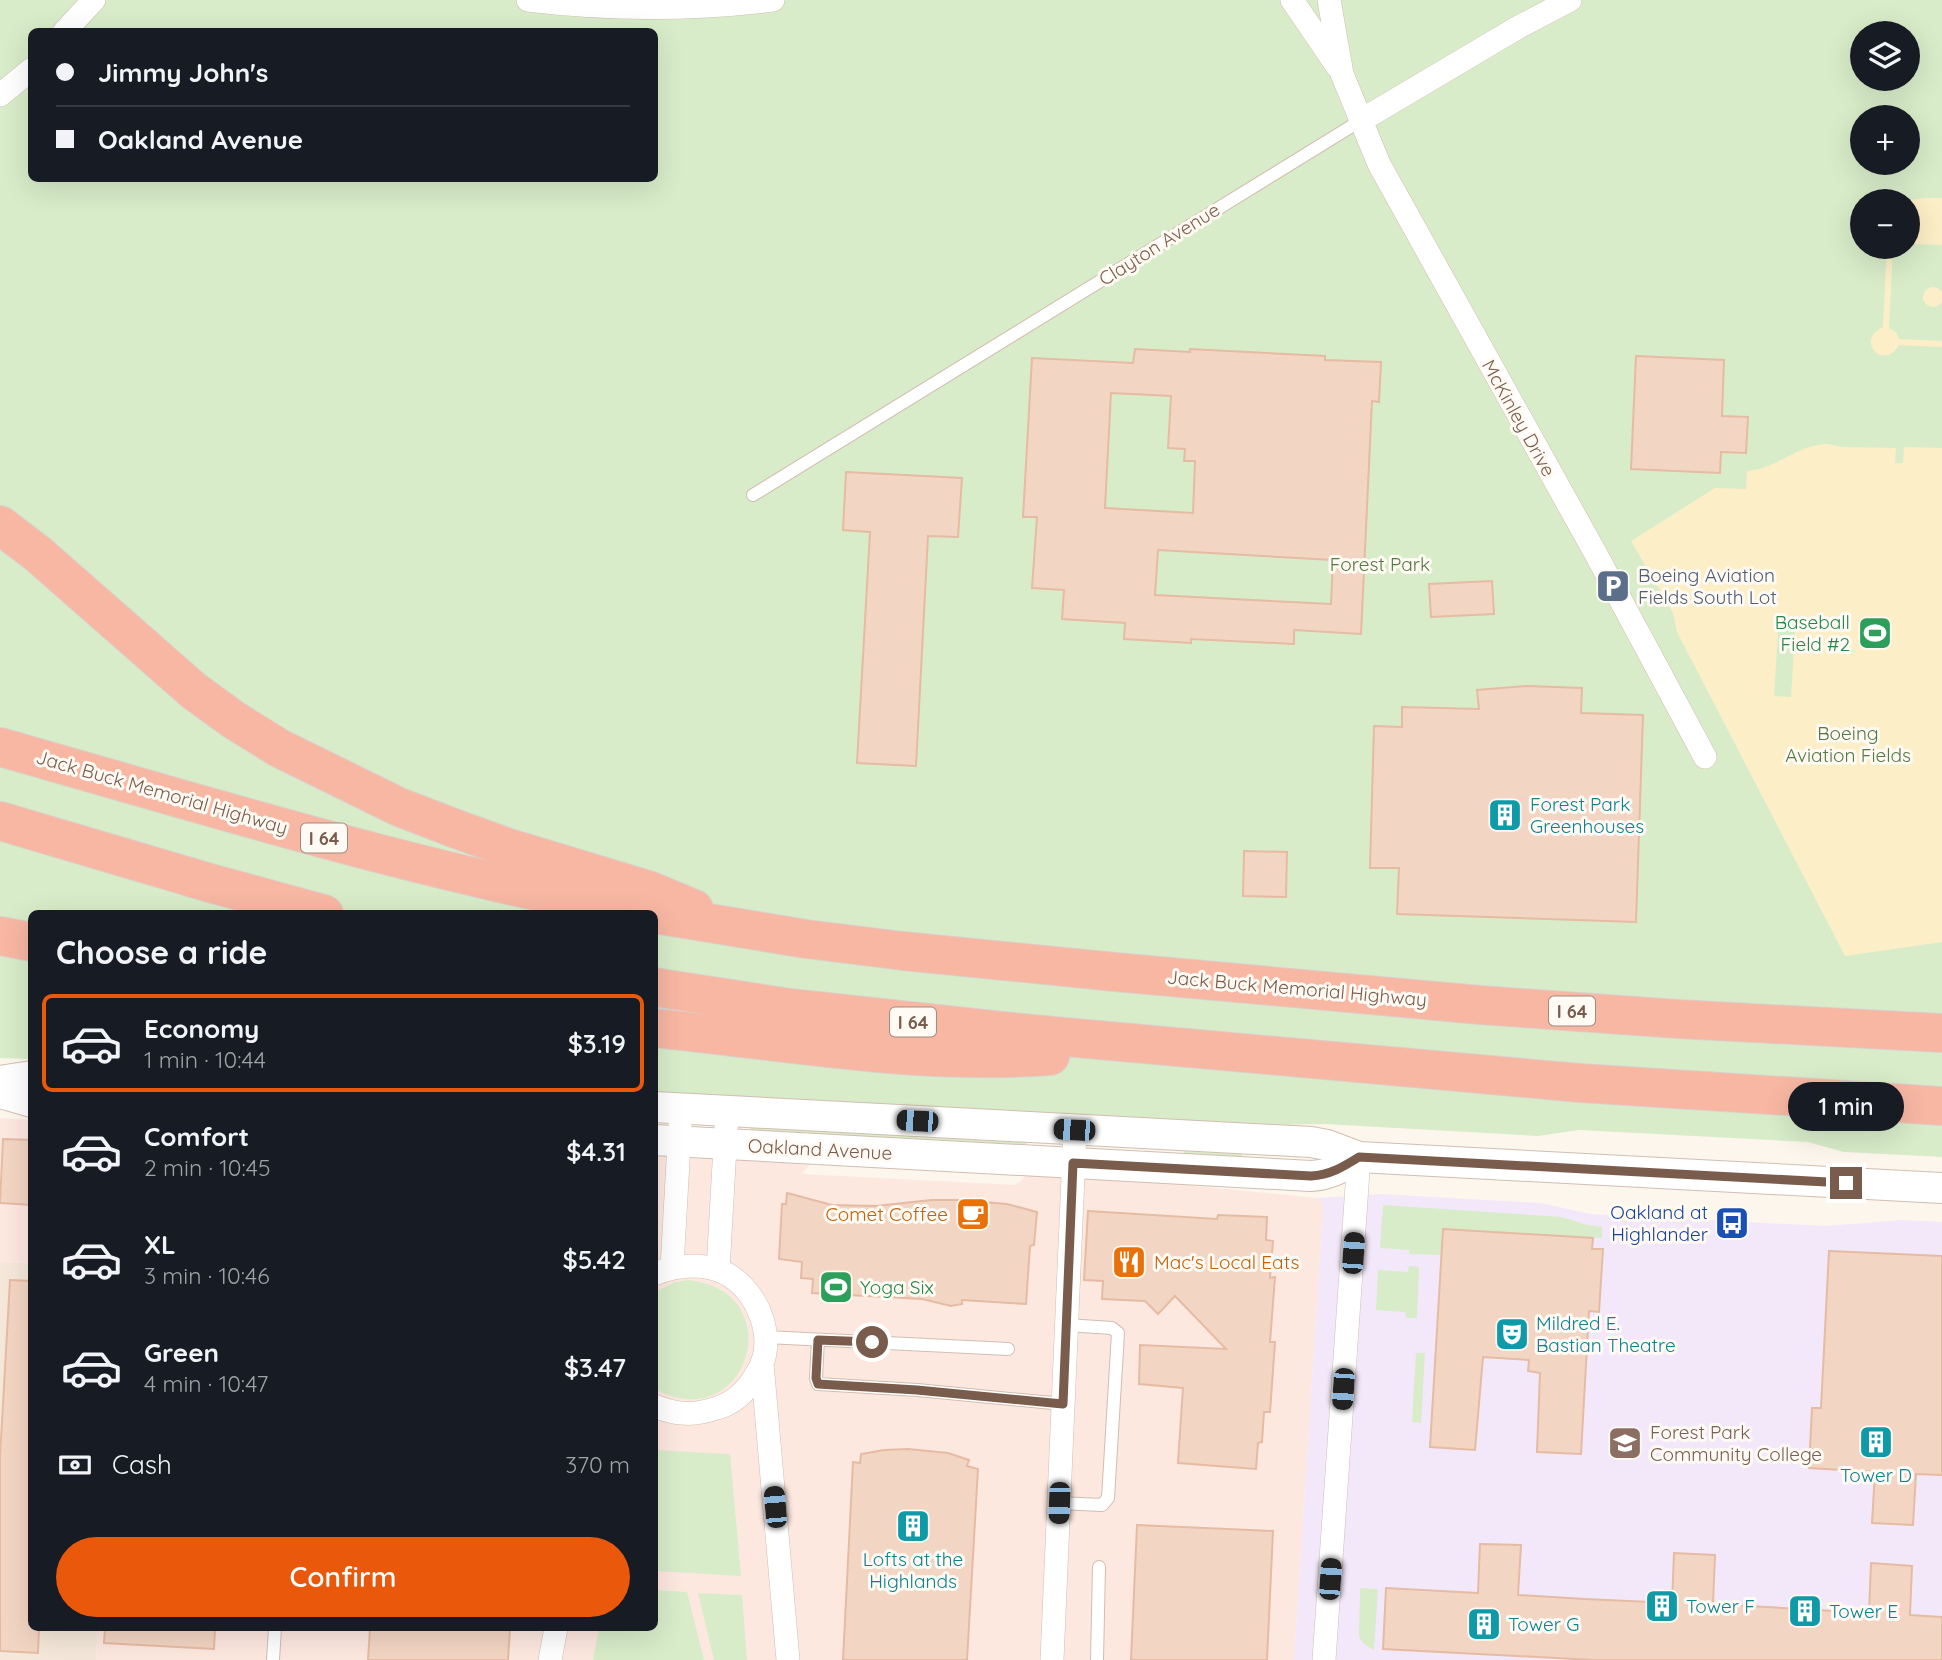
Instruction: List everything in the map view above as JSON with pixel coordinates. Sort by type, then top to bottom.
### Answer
[{"type":"highway","points":[[0,525],[38,554],[194,691],[279,748],[387,801],[435,821],[521,852],[651,891],[733,928]]},
{"type":"highway","name":"Jack Buck Memorial Highway","points":[[0,747],[422,864],[518,888],[632,910]]},
{"type":"highway","points":[[0,821],[309,910]]},
{"type":"highway","name":"Jack Buck Memorial Highway","points":[[658,915],[903,951],[1001,961],[1480,1005],[1942,1033]]},
{"type":"highway","points":[[0,936],[28,941]]},
{"type":"highway","name":"I 64","points":[[658,988],[874,1018],[1173,1046],[1580,1083],[1942,1106]]},
{"type":"highway","points":[[658,1028],[922,1056],[977,1059],[1173,1046]]},
{"type":"street","points":[[68,28],[94,0]]},
{"type":"street","points":[[528,0],[598,8],[632,8],[773,0]]},
{"type":"street","name":"McKinley Drive","points":[[1292,0],[1342,74]]},
{"type":"street","name":"McKinley Drive","points":[[1329,0],[1342,74],[1378,164],[1597,556],[1705,757]]},
{"type":"street","name":"Clayton Avenue","points":[[1360,121],[1517,28],[1570,0]]},
{"type":"street","points":[[0,95],[28,72]]},
{"type":"street","points":[[0,1081],[28,1077]]},
{"type":"street","points":[[0,1093],[28,1101]]},
{"type":"street","points":[[668,1107],[663,1271],[696,1266],[718,1270],[742,1285],[760,1311],[766,1337],[762,1363],[788,1660]]},
{"type":"street","name":"Oakland Avenue","points":[[668,1107],[1311,1142],[1359,1157],[1942,1188]]},
{"type":"street","points":[[718,1270],[727,1111]]},
{"type":"street","points":[[1052,1660],[1074,1130]]},
{"type":"street","name":"Oakland Avenue","points":[[667,1140],[1311,1176],[1333,1172],[1359,1157]]},
{"type":"street","points":[[1324,1660],[1359,1157]]},
{"type":"street","points":[[658,1408],[672,1413],[701,1413],[728,1405],[747,1390],[762,1363]]},
{"type":"street","points":[[550,1660],[555,1631]]},
{"type":"lane","name":"Clayton Avenue","points":[[753,495],[1360,121]]},
{"type":"lane","points":[[1059,1503],[1102,1505],[1108,1498],[1118,1333],[1112,1328],[1066,1325]]},
{"type":"lane","points":[[766,1337],[1008,1349]]},
{"type":"lane","points":[[818,1340],[818,1384],[1063,1404]]},
{"type":"lane","points":[[1097,1660],[1099,1567]]},
{"type":"lane","points":[[273,1660],[275,1631]]},
{"type":"shaded area","points":[[0,1118],[28,1120],[28,1263],[0,1262]]},
{"type":"shaded area","points":[[658,1153],[813,1160],[802,1174],[1016,1185],[1027,1175],[1114,1178],[1317,1198],[1321,1201],[1323,1207],[1294,1660],[96,1660],[98,1631],[658,1631]]},
{"type":"shaded area","name":"Forest Park Community College","points":[[1381,1194],[1541,1203],[1590,1214],[1826,1226],[1902,1220],[1942,1222],[1942,1660],[1294,1660],[1323,1207],[1317,1198]]},
{"type":"shaded area","points":[[0,1262],[28,1263],[28,1631],[98,1631],[96,1660],[0,1660]]},
{"type":"green space","name":"Forest Park","points":[[0,0],[1942,0],[1942,1157],[1844,1152],[1808,1142],[1579,1130],[1538,1136],[1325,1124],[1264,1125],[658,1093],[658,910],[28,910],[28,1059],[0,1058]]},
{"type":"green space","points":[[750,1125],[1027,1140],[1026,1147],[752,1133]]},
{"type":"green space","points":[[1184,1151],[1242,1154],[1242,1160],[1184,1157]]},
{"type":"green space","points":[[1383,1205],[1562,1217],[1602,1227],[1602,1238],[1443,1229],[1441,1255],[1409,1254],[1409,1250],[1380,1248]]},
{"type":"green space","points":[[1409,1266],[1419,1267],[1417,1318],[1406,1318],[1405,1312],[1376,1310],[1378,1270],[1408,1272]]},
{"type":"green space","points":[[689,1280],[721,1290],[740,1309],[748,1333],[746,1358],[734,1380],[714,1395],[687,1399],[658,1390],[658,1290],[675,1282]]},
{"type":"green space","points":[[1416,1353],[1425,1353],[1421,1423],[1412,1422]]},
{"type":"green space","points":[[658,1450],[730,1454],[741,1576],[658,1571]]},
{"type":"green space","points":[[1360,1588],[1378,1589],[1374,1650],[1363,1643],[1359,1636]]},
{"type":"green space","points":[[658,1590],[687,1592],[704,1660],[593,1660],[598,1631],[658,1631]]},
{"type":"green space","points":[[698,1593],[742,1595],[747,1660],[714,1660]]},
{"type":"sand","points":[[1942,198],[1942,245],[1920,244],[1920,199]]},
{"type":"sand","points":[[1886,259],[1892,259],[1889,328],[1896,332],[1899,339],[1942,341],[1942,347],[1899,345],[1893,353],[1880,355],[1871,346],[1871,339],[1883,327]]},
{"type":"sand","points":[[1933,287],[1940,290],[1943,297],[1940,304],[1933,307],[1926,304],[1923,297],[1926,290]]},
{"type":"sand","points":[[1817,445],[1896,448],[1895,463],[1903,463],[1904,447],[1942,448],[1942,942],[1845,956],[1677,632],[1673,613],[1631,541],[1715,488],[1746,489],[1747,471],[1768,466]],"holes":[[[1779,616],[1796,617],[1791,697],[1774,696]]]},
{"type":"building","points":[[1135,349],[1325,356],[1325,360],[1381,362],[1379,402],[1372,401],[1361,634],[1294,630],[1294,644],[1124,639],[1125,623],[1062,619],[1064,590],[1032,588],[1037,517],[1023,517],[1032,358],[1133,363]],"holes":[[[1111,393],[1171,396],[1168,448],[1185,449],[1184,461],[1195,461],[1193,513],[1105,508]],[[1158,550],[1333,560],[1331,604],[1155,595]]]},
{"type":"building","points":[[1636,356],[1724,360],[1722,416],[1748,417],[1746,453],[1721,452],[1720,473],[1631,469]]},
{"type":"building","points":[[846,472],[962,478],[958,537],[928,536],[916,766],[857,763],[870,532],[843,530]]},
{"type":"building","points":[[1492,581],[1494,614],[1431,617],[1429,584]]},
{"type":"building","name":"Forest Park Greenhouses","points":[[1527,686],[1582,688],[1581,713],[1643,715],[1636,922],[1397,914],[1399,868],[1370,868],[1374,726],[1402,727],[1402,707],[1479,709],[1477,690]]},
{"type":"building","points":[[1244,851],[1287,852],[1286,897],[1243,896]]},
{"type":"building","points":[[3,1139],[28,1140],[28,1205],[0,1203]]},
{"type":"building","points":[[787,1193],[832,1205],[876,1206],[960,1200],[1007,1204],[1037,1212],[1034,1245],[1030,1246],[1026,1304],[962,1300],[962,1304],[951,1306],[922,1299],[812,1293],[813,1279],[801,1278],[802,1262],[779,1259],[782,1204],[786,1204]]},
{"type":"building","points":[[1088,1211],[1217,1219],[1218,1215],[1267,1217],[1266,1240],[1273,1241],[1270,1278],[1275,1277],[1270,1342],[1275,1342],[1270,1412],[1264,1412],[1262,1442],[1258,1443],[1256,1469],[1178,1463],[1183,1388],[1139,1384],[1140,1345],[1226,1349],[1175,1296],[1158,1314],[1145,1301],[1102,1299],[1103,1281],[1084,1280]]},
{"type":"building","name":"Mildred E. Bastian Theatre","points":[[1443,1229],[1593,1238],[1592,1249],[1603,1249],[1599,1312],[1589,1311],[1581,1454],[1537,1452],[1540,1373],[1528,1371],[1529,1360],[1483,1357],[1475,1450],[1430,1447]]},
{"type":"building","points":[[1829,1251],[1942,1256],[1942,1475],[1916,1474],[1913,1525],[1872,1523],[1875,1472],[1809,1468],[1812,1408],[1821,1408]]},
{"type":"building","points":[[10,1280],[28,1281],[28,1631],[39,1631],[38,1653],[0,1651],[0,1457]]},
{"type":"building","name":"Lofts at the Highlands","points":[[908,1449],[948,1453],[969,1460],[967,1466],[978,1469],[967,1660],[843,1660],[853,1462],[860,1463],[861,1454]]},
{"type":"building","points":[[1137,1525],[1273,1531],[1267,1660],[1131,1660]]},
{"type":"building","points":[[1480,1544],[1521,1545],[1518,1595],[1585,1599],[1672,1603],[1674,1553],[1715,1555],[1713,1604],[1869,1613],[1871,1563],[1912,1566],[1910,1615],[1942,1617],[1942,1660],[1594,1660],[1383,1649],[1386,1588],[1478,1593]]},
{"type":"building","points":[[105,1631],[215,1631],[214,1649],[104,1643]]},
{"type":"building","points":[[370,1631],[510,1631],[508,1660],[368,1660]]},
{"type":"place","name":"Boeing Aviation Fields South Lot","points":[[1613,586]]},
{"type":"place","name":"Baseball Field #2","points":[[1875,633]]},
{"type":"place","name":"Forest Park Greenhouses","points":[[1505,815]]},
{"type":"place","name":"Comet Coffee","points":[[973,1214]]},
{"type":"place","name":"Oakland at Highlander","points":[[1732,1223]]},
{"type":"place","name":"Mac's Local Eats","points":[[1129,1262]]},
{"type":"place","name":"Yoga Six","points":[[836,1287]]},
{"type":"place","name":"Mildred E. Bastian Theatre","points":[[1512,1334]]},
{"type":"place","name":"Tower D","points":[[1876,1442]]},
{"type":"place","name":"Forest Park Community College","points":[[1625,1443]]},
{"type":"place","name":"Lofts at the Highlands","points":[[913,1526]]},
{"type":"place","name":"Tower F","points":[[1662,1606]]},
{"type":"place","name":"Tower E","points":[[1805,1611]]},
{"type":"place","name":"Tower G","points":[[1484,1624]]},
{"type":"route","points":[[872,1342],[818,1340],[818,1384],[1063,1404],[1073,1163],[1311,1176],[1325,1175],[1359,1157],[1846,1183]]},
{"type":"park label","name":"Boeing Aviation Fields","points":[[1848,744]]}]
